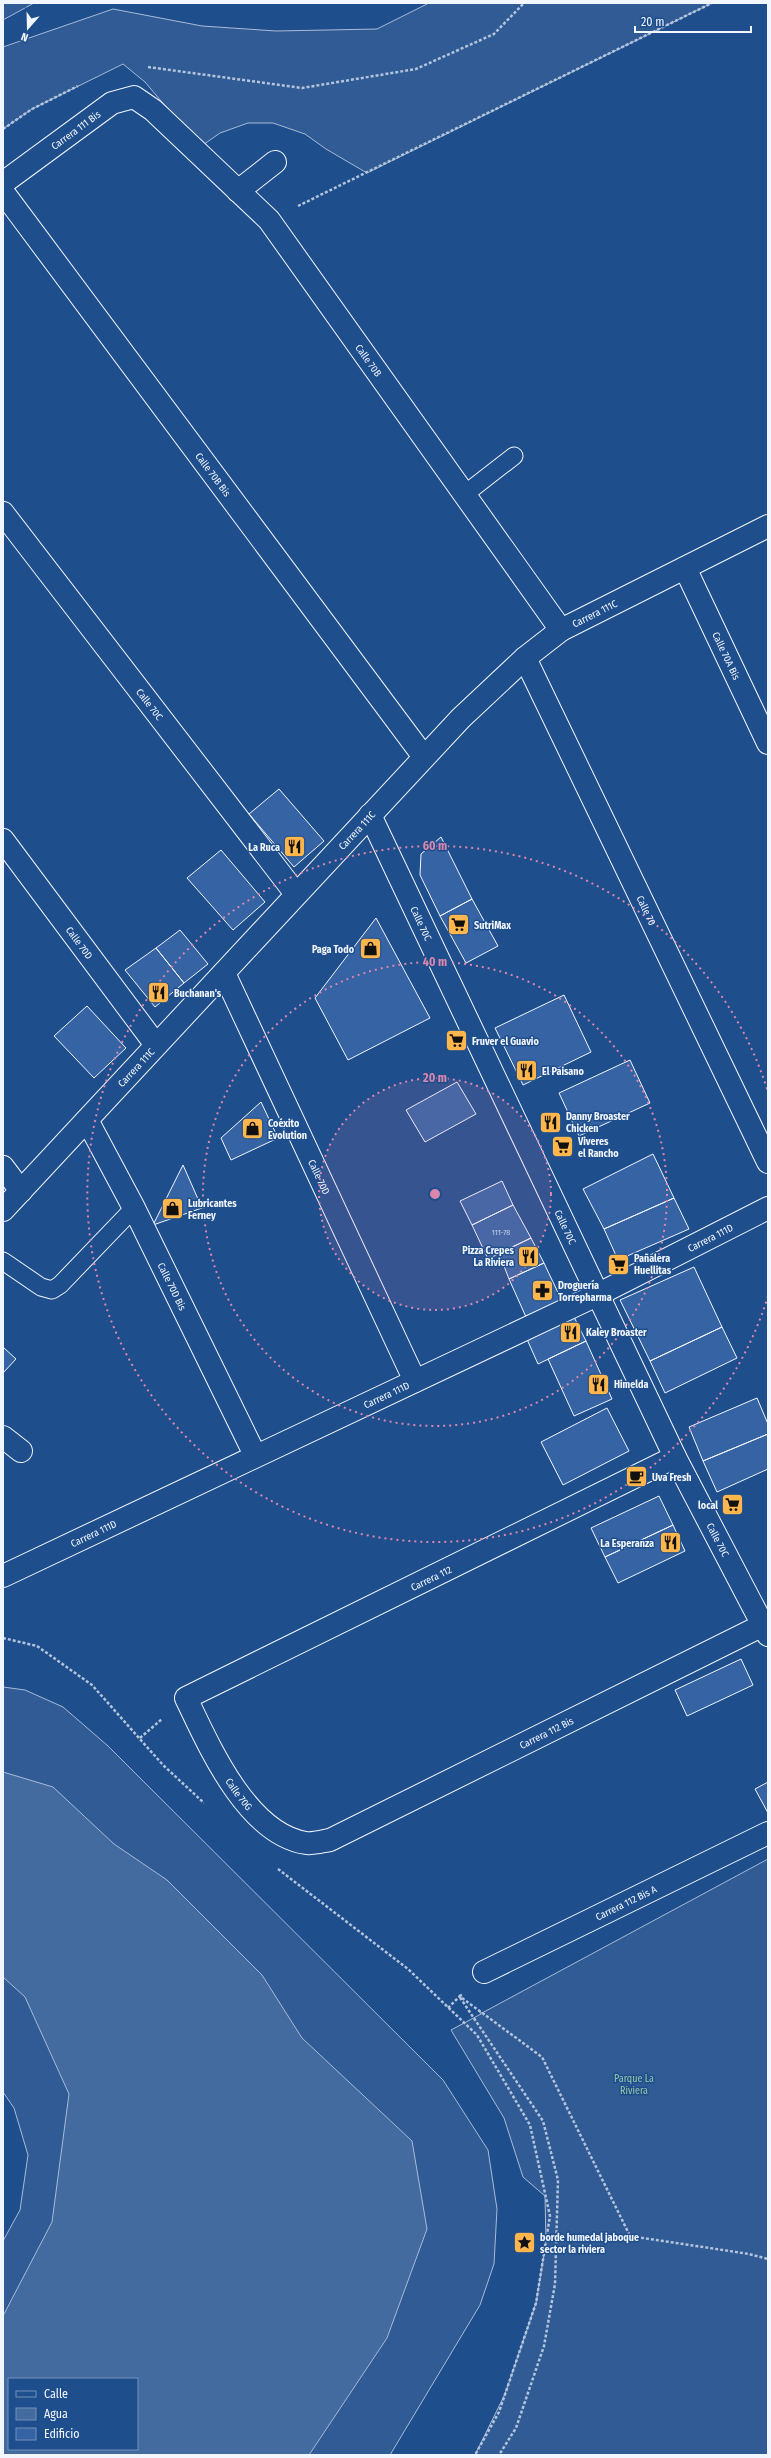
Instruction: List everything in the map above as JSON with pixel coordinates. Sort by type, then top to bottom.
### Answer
[{"type":"street","name":"Carrera 111 Bis","points":[[3,183],[112,103],[134,97],[153,110]]},
{"type":"street","name":"Calle 70B","points":[[153,110],[269,220],[561,630]]},
{"type":"street","points":[[238,190],[275,162]]},
{"type":"street","name":"Calle 70B Bis","points":[[3,192],[424,757]]},
{"type":"street","name":"Calle 70C","points":[[3,514],[296,894]]},
{"type":"street","name":"Carrera 111C","points":[[3,1210],[424,757],[461,718],[525,658],[561,630],[768,526]]},
{"type":"street","name":"Calle 70A Bis","points":[[685,568],[768,743]]},
{"type":"street","name":"Calle 70","points":[[525,658],[768,1162]]},
{"type":"street","name":"Calle 70C","points":[[370,815],[675,1457],[766,1630]]},
{"type":"street","name":"Calle 70D","points":[[3,840],[156,1045]]},
{"type":"street","name":"Calle 70D","points":[[224,973],[415,1381]]},
{"type":"street","name":"Calle 70D Bis","points":[[87,1120],[134,1208],[255,1455]]},
{"type":"street","points":[[3,1167],[21,1191]]},
{"type":"street","name":"Carrera 111D","points":[[3,1576],[255,1455],[597,1295],[768,1208]]},
{"type":"street","points":[[3,1436],[21,1451]]},
{"type":"street","name":"Carrera 112","points":[[186,1698],[675,1457]]},
{"type":"street","name":"Carrera 112 Bis","points":[[330,1840],[766,1630]]},
{"type":"street","name":"Calle 70G","points":[[186,1698],[216,1761],[250,1810],[289,1837],[307,1844],[330,1840]]},
{"type":"street","name":"Carrera 112 Bis A","points":[[484,1972],[768,1833]]},
{"type":"lane","points":[[465,494],[514,456]]},
{"type":"lane","points":[[3,1261],[41,1287],[52,1290],[60,1285],[134,1208]]},
{"type":"path","points":[[146,67],[302,88],[416,70],[494,34],[524,3]]},
{"type":"path","points":[[269,220],[712,3]]},
{"type":"path","points":[[3,129],[32,108],[81,85]]},
{"type":"path","points":[[3,1638],[37,1646],[92,1685],[163,1765],[208,1807]]},
{"type":"path","points":[[272,1864],[408,1969],[477,2035],[530,2125],[550,2216],[536,2303],[499,2412],[475,2455]]},
{"type":"path","points":[[459,1996],[467,1993]]},
{"type":"path","points":[[459,1996],[542,2057],[630,2236],[754,2255],[768,2260]]},
{"type":"path","points":[[459,1996],[543,2121],[558,2180],[555,2284],[544,2346],[516,2428],[498,2455]]},
{"type":"shaded area","points":[[3,3],[34,3],[3,20]]},
{"type":"shaded area","points":[[429,3],[712,3],[367,173],[326,149],[305,134],[273,123],[248,123],[220,133],[200,147],[145,82],[123,64],[32,109],[3,129],[3,47],[113,9],[202,26],[276,31],[377,29]]},
{"type":"shaded area","points":[[3,1687],[25,1690],[63,1707],[108,1746],[443,2080],[488,2150],[497,2209],[494,2264],[480,2305],[390,2455],[3,2455],[3,2241],[20,2210],[28,2155],[14,2108],[3,2092]]},
{"type":"shaded area","name":"Parque La Riviera","points":[[768,1859],[768,2455],[475,2455],[505,2394],[536,2303],[546,2242],[545,2196],[523,2177],[504,2118],[451,2030],[481,2014],[479,2011],[482,2013]]},
{"type":"water","points":[[3,1772],[53,1787],[114,1844],[167,1880],[262,1975],[302,2038],[412,2141],[427,2229],[387,2338],[309,2455],[3,2455],[3,2316],[52,2222],[69,2094],[25,1997],[3,1977]]},
{"type":"building","points":[[279,789],[324,841],[294,867],[249,814]]},
{"type":"building","points":[[441,837],[472,899],[440,916],[420,875],[421,854]]},
{"type":"building","points":[[221,850],[265,902],[233,930],[187,878]]},
{"type":"building","points":[[472,899],[498,946],[466,963],[440,916]]},
{"type":"building","points":[[376,918],[430,1018],[348,1060],[315,998]]},
{"type":"building","points":[[180,930],[208,964],[184,983],[156,948]]},
{"type":"building","points":[[156,948],[184,983],[155,1007],[125,970]]},
{"type":"building","points":[[564,995],[591,1052],[523,1085],[495,1028]]},
{"type":"building","points":[[87,1006],[126,1048],[94,1078],[54,1036]]},
{"type":"building","points":[[630,1060],[650,1103],[579,1136],[559,1093]]},
{"type":"building","points":[[457,1082],[476,1114],[425,1142],[406,1110]]},
{"type":"building","points":[[261,1102],[278,1138],[231,1160],[221,1138]]},
{"type":"building","points":[[653,1154],[674,1198],[604,1229],[583,1189]]},
{"type":"building","points":[[183,1165],[202,1208],[153,1225]]},
{"type":"building","points":[[502,1181],[513,1205],[472,1225],[460,1201]]},
{"type":"building","points":[[674,1198],[689,1229],[618,1260],[604,1229]]},
{"type":"building","points":[[513,1205],[531,1238],[488,1259],[472,1225]]},
{"type":"building","points":[[531,1238],[544,1263],[509,1279],[499,1253]]},
{"type":"building","points":[[544,1263],[562,1301],[526,1317],[509,1279]]},
{"type":"building","points":[[694,1267],[722,1327],[650,1361],[620,1300]]},
{"type":"building","points":[[574,1317],[586,1341],[538,1364],[526,1337]]},
{"type":"building","points":[[722,1327],[737,1358],[665,1393],[650,1361]]},
{"type":"building","points":[[586,1341],[612,1399],[574,1416],[548,1359]]},
{"type":"building","points":[[3,1347],[16,1359],[3,1373]]},
{"type":"building","points":[[757,1398],[768,1424],[768,1434],[703,1461],[689,1427]]},
{"type":"building","points":[[607,1408],[629,1451],[563,1485],[541,1442]]},
{"type":"building","points":[[768,1434],[768,1469],[717,1492],[703,1461]]},
{"type":"building","points":[[659,1496],[673,1525],[605,1557],[591,1528]]},
{"type":"building","points":[[673,1525],[685,1551],[618,1583],[605,1557]]},
{"type":"building","points":[[741,1659],[753,1685],[687,1716],[675,1690]]},
{"type":"building","points":[[768,1782],[768,1813],[755,1789]]},
{"type":"place","name":"La Ruca","points":[[295,847]]},
{"type":"place","name":"SutriMax","points":[[458,925]]},
{"type":"place","name":"Paga Todo","points":[[370,949]]},
{"type":"place","name":"Buchanan's","points":[[159,993]]},
{"type":"place","name":"Fruver el Guavio","points":[[457,1041]]},
{"type":"place","name":"El Paisano","points":[[526,1071]]},
{"type":"place","name":"Danny Broaster Chicken","points":[[550,1122]]},
{"type":"place","name":"Coéxito Evolution","points":[[252,1129]]},
{"type":"place","name":"Viveres el Rancho","points":[[562,1147]]},
{"type":"place","name":"Lubricantes Ferney","points":[[173,1209]]},
{"type":"place","name":"Pizza Crepes La Riviera","points":[[529,1256]]},
{"type":"place","name":"Pañalera Huellitas","points":[[619,1264]]},
{"type":"place","name":"Droguería Torrepharma","points":[[543,1291]]},
{"type":"place","name":"Kaley Broaster","points":[[570,1332]]},
{"type":"place","name":"Himelda","points":[[599,1384]]},
{"type":"place","name":"Uva Fresh","points":[[637,1477]]},
{"type":"place","name":"local","points":[[733,1505]]},
{"type":"place","name":"La Esperanza","points":[[670,1543]]},
{"type":"place","name":"borde humedal jaboque sector la riviera","points":[[525,2243]]}]
